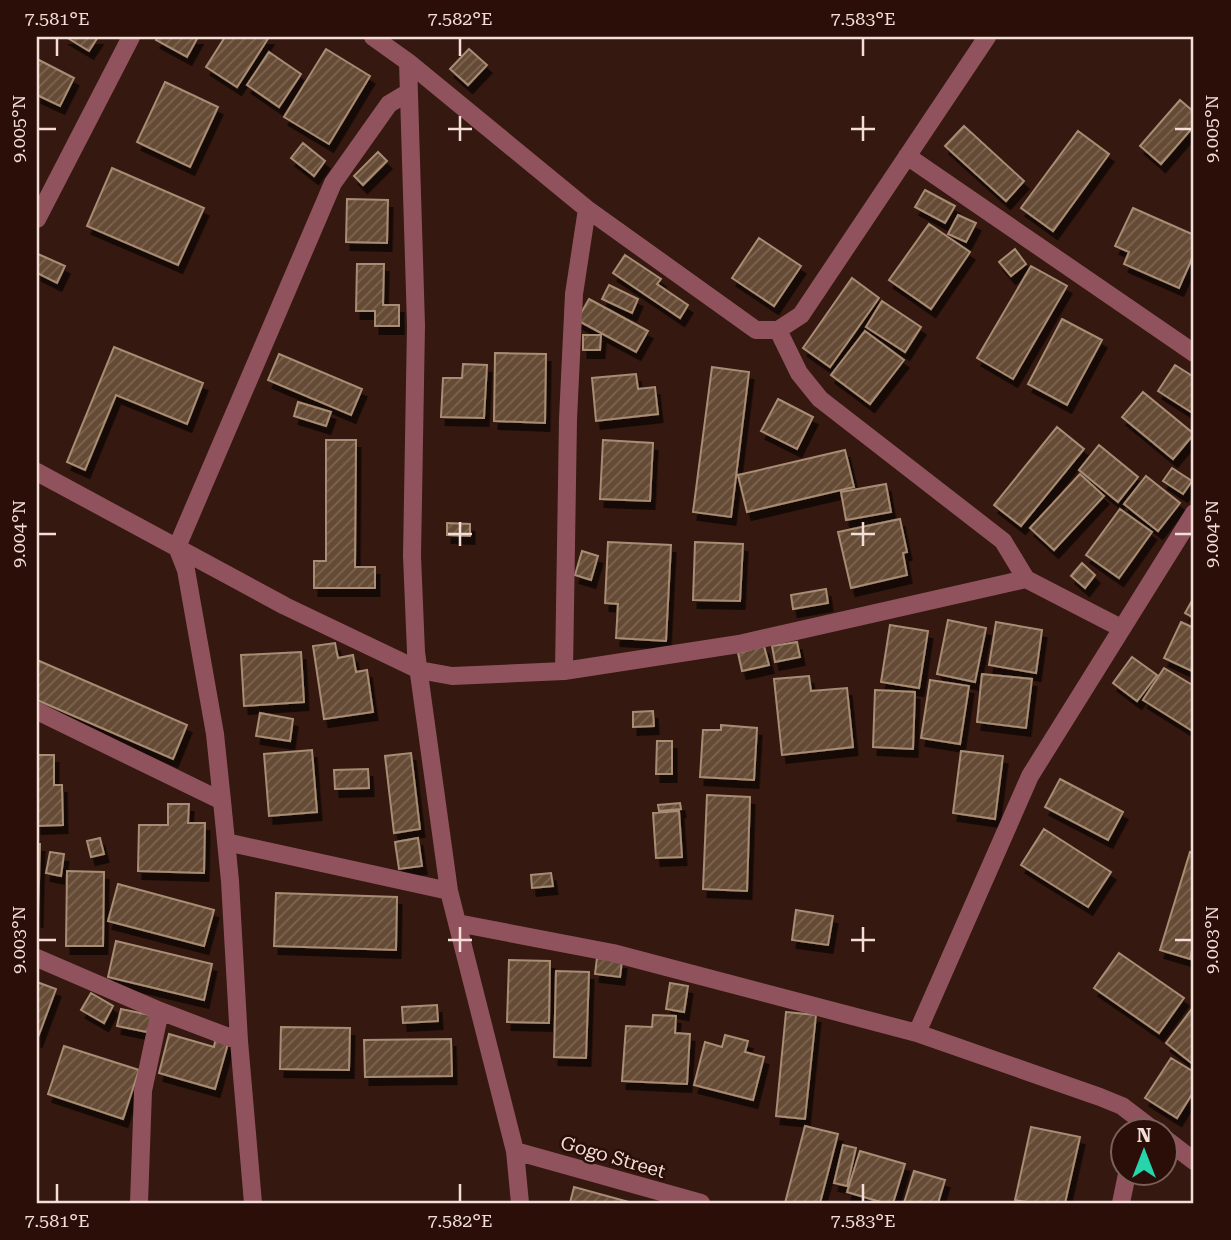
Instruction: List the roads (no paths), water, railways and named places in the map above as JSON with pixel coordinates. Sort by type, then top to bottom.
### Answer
[{"type":"street","points":[[37,219],[131,37]]},
{"type":"street","points":[[373,37],[408,62],[586,209],[756,330],[778,330],[801,315],[987,37]]},
{"type":"street","points":[[408,62],[416,325],[412,556],[419,670],[449,891],[515,1151],[520,1203]]},
{"type":"street","points":[[253,1203],[226,842],[215,734],[186,570],[177,547],[333,183],[388,104],[409,92]]},
{"type":"street","points":[[907,156],[1194,353]]},
{"type":"street","points":[[564,671],[571,350],[574,295],[586,209]]},
{"type":"street","points":[[778,330],[799,373],[820,400],[1003,541],[1026,579],[1121,628]]},
{"type":"street","points":[[37,472],[285,606],[419,670],[452,676],[564,671],[739,644],[1026,579]]},
{"type":"street","points":[[918,1033],[1030,776],[1194,513]]},
{"type":"street","points":[[37,711],[222,801]]},
{"type":"street","points":[[226,842],[449,891]]},
{"type":"street","points":[[457,923],[613,953],[918,1033],[1100,1097],[1122,1106],[1132,1118]]},
{"type":"street","points":[[37,958],[160,1011],[239,1041]]},
{"type":"street","points":[[139,1203],[143,1091],[160,1011]]},
{"type":"street","points":[[1178,1149],[1194,1161]]},
{"type":"street","name":"Gogo Street","points":[[515,1151],[701,1203]]}]
